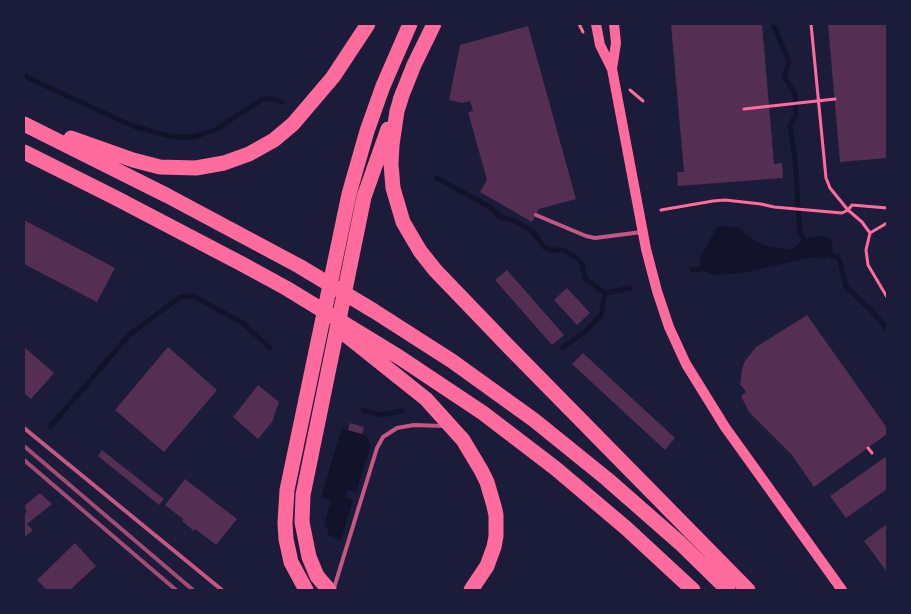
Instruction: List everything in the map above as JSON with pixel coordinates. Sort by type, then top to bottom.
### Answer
[{"type":"highway","points":[[24,122],[133,160],[160,167],[196,168],[224,163],[257,150],[274,140],[293,124],[333,77],[368,24]]},
{"type":"highway","points":[[306,590],[291,562],[286,539],[284,523],[287,490],[349,194],[367,130],[410,24]]},
{"type":"highway","points":[[328,590],[317,576],[309,557],[303,534],[302,508],[306,478],[369,180],[414,65],[434,24]]},
{"type":"highway","points":[[403,92],[392,145],[393,188],[403,222],[420,251],[435,270],[509,347],[748,590]]},
{"type":"highway","points":[[24,122],[292,262],[452,361],[534,420],[607,478],[680,543],[728,590]]},
{"type":"highway","points":[[24,152],[148,214],[286,288],[423,372],[518,439],[555,468],[626,528],[693,590]]},
{"type":"highway","points":[[286,288],[411,386],[433,406],[463,440],[481,470],[492,496],[496,516],[496,536],[491,557],[482,576],[471,590]]},
{"type":"main road","points":[[596,24],[600,45],[612,69],[642,232],[650,270],[662,310],[686,364],[736,442],[842,590]]},
{"type":"main road","points":[[612,69],[616,43],[614,24]]},
{"type":"lane","points":[[536,215],[595,238],[642,232]]},
{"type":"lane","points":[[333,590],[377,448],[383,437],[397,428],[414,425],[452,426]]},
{"type":"lane","points":[[24,428],[222,590]]},
{"type":"path","points":[[811,24],[826,178],[830,188],[870,233]]},
{"type":"path","points":[[744,109],[835,99]]},
{"type":"path","points":[[661,210],[725,200],[783,208],[842,213],[852,205],[858,204],[887,208]]},
{"type":"path","points":[[887,224],[870,233],[866,250],[868,265],[887,297]]},
{"type":"path","points":[[868,448],[872,453]]},
{"type":"shaded area","points":[[718,226],[737,227],[755,241],[766,246],[792,250],[804,239],[818,236],[826,237],[832,241],[833,253],[825,259],[813,257],[742,273],[713,275],[700,268],[700,257]]},
{"type":"shaded area","points":[[342,428],[366,436],[371,445],[356,492],[347,490],[345,498],[353,500],[341,540],[329,536],[325,521],[331,501],[321,497]]},
{"type":"building","points":[[671,24],[762,24],[774,164],[782,163],[783,178],[678,186],[677,172],[684,172]]},
{"type":"building","points":[[828,24],[887,24],[887,158],[840,162]]},
{"type":"building","points":[[528,26],[576,199],[539,209],[532,222],[480,192],[487,180],[468,112],[473,111],[470,101],[462,103],[449,100],[460,45]]},
{"type":"building","points":[[24,220],[115,268],[97,302],[24,264]]},
{"type":"building","points":[[507,270],[564,335],[552,345],[495,280]]},
{"type":"building","points":[[567,288],[590,313],[577,325],[554,300]]},
{"type":"building","points":[[807,315],[887,428],[887,434],[814,487],[792,455],[749,412],[741,396],[746,392],[740,386],[745,361],[756,347]]},
{"type":"building","points":[[24,347],[54,373],[31,399],[24,393]]},
{"type":"building","points":[[168,347],[217,390],[164,452],[115,410]]},
{"type":"building","points":[[583,353],[675,438],[665,450],[572,364]]},
{"type":"building","points":[[258,385],[279,402],[272,422],[258,439],[233,417]]},
{"type":"building","points":[[350,423],[364,427],[362,434],[348,430]]},
{"type":"building","points":[[102,450],[164,499],[159,505],[98,456]]},
{"type":"building","points":[[887,456],[887,489],[846,518],[830,496]]},
{"type":"building","points":[[185,479],[237,519],[216,545],[195,529],[194,531],[182,521],[183,519],[165,505]]},
{"type":"building","points":[[40,493],[52,504],[27,524],[33,530],[24,538],[24,514],[27,512],[24,506]]},
{"type":"building","points":[[887,524],[887,572],[864,541]]},
{"type":"building","points":[[75,543],[96,566],[70,590],[47,590],[37,580]]},
{"type":"waterway","points":[[773,24],[789,62],[784,76],[795,94],[796,115],[790,125],[795,160],[800,233],[809,243]]},
{"type":"waterway","points":[[24,76],[133,126],[173,137],[193,137],[215,130],[263,99],[273,99],[282,102]]},
{"type":"waterway","points":[[437,178],[490,207],[500,217],[513,220],[532,231],[544,247],[551,250],[564,250],[578,259],[582,264],[585,278],[605,293],[630,288]]},
{"type":"waterway","points":[[824,252],[839,258],[846,287],[871,310],[887,329]]},
{"type":"waterway","points":[[692,270],[706,268]]},
{"type":"waterway","points":[[563,347],[585,332],[601,315],[605,293]]},
{"type":"waterway","points":[[50,427],[129,335],[180,297],[193,296],[232,317],[244,324],[270,348]]},
{"type":"waterway","points":[[363,410],[382,415],[402,411]]},
{"type":"railway","points":[[24,446],[193,590]]},
{"type":"railway","points":[[24,460],[176,590]]}]
